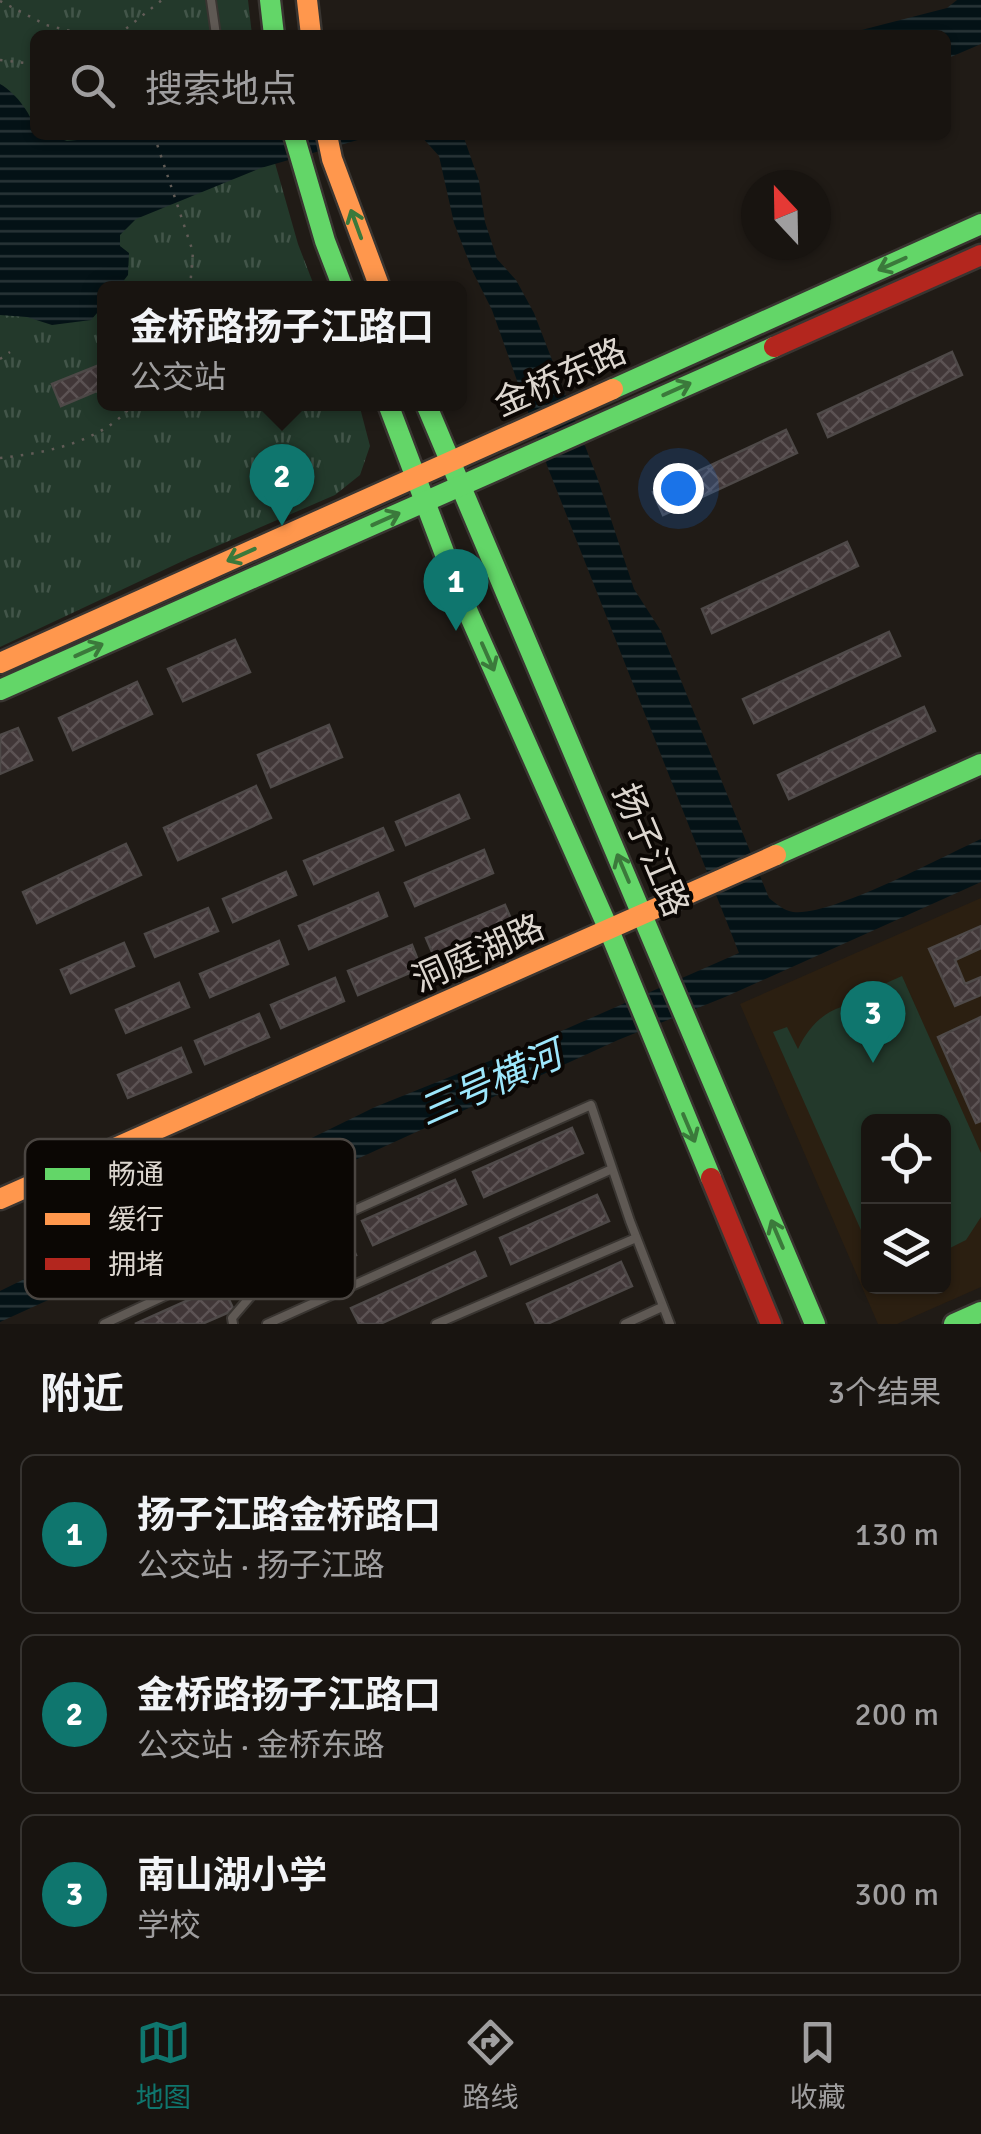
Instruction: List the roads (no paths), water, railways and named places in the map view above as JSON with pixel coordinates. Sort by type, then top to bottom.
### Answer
[{"type":"street","points":[[270,0],[273,30]]},
{"type":"street","points":[[307,0],[310,30]]},
{"type":"street","points":[[295,140],[341,281]]},
{"type":"street","points":[[328,140],[377,281]]},
{"type":"street","name":"金桥东路","points":[[0,662],[981,224]]},
{"type":"street","name":"金桥东路","points":[[0,690],[981,254]]},
{"type":"street","name":"扬子江路","points":[[391,411],[460,594],[609,930],[770,1324]]},
{"type":"street","name":"扬子江路","points":[[429,411],[815,1324]]},
{"type":"street","name":"洞庭湖路","points":[[138,1139],[981,764]]},
{"type":"street","name":"洞庭湖路","points":[[0,1200],[25,1189]]},
{"type":"street","points":[[954,1324],[981,1312]]},
{"type":"lane","points":[[211,0],[215,30]]},
{"type":"lane","points":[[355,1210],[590,1105],[670,1324]]},
{"type":"lane","points":[[355,1285],[612,1169]]},
{"type":"lane","points":[[436,1324],[636,1238]]},
{"type":"lane","points":[[104,1324],[158,1299]]},
{"type":"lane","points":[[233,1324],[232,1318],[248,1299]]},
{"type":"lane","points":[[268,1324],[323,1299]]},
{"type":"lane","points":[[625,1324],[662,1307]]},
{"type":"water","points":[[957,0],[981,0],[981,44],[951,57],[951,30],[861,30],[947,8]]},
{"type":"water","points":[[0,84],[24,106],[30,117],[30,140],[358,140],[261,168],[136,219],[120,235],[120,246],[129,253],[128,275],[123,281],[97,281],[97,313],[91,320],[52,325],[27,317],[0,315]]},
{"type":"water","name":"三号横河","points":[[425,140],[465,140],[479,181],[485,222],[497,259],[516,280],[534,313],[597,477],[634,589],[661,631],[769,898],[789,911],[828,907],[981,839],[981,882],[355,1160],[355,1139],[310,1139],[375,1107],[534,1043],[739,953],[548,468],[492,310],[454,223],[439,156]]},
{"type":"water","points":[[25,1279],[25,1299],[50,1299],[0,1322],[0,1291]]},
{"type":"place","name":"金桥路扬子江路口","points":[[282,526]]},
{"type":"place","name":"扬子江路金桥路口","points":[[456,631]]},
{"type":"place","name":"南山湖小学","points":[[873,1063]]}]
